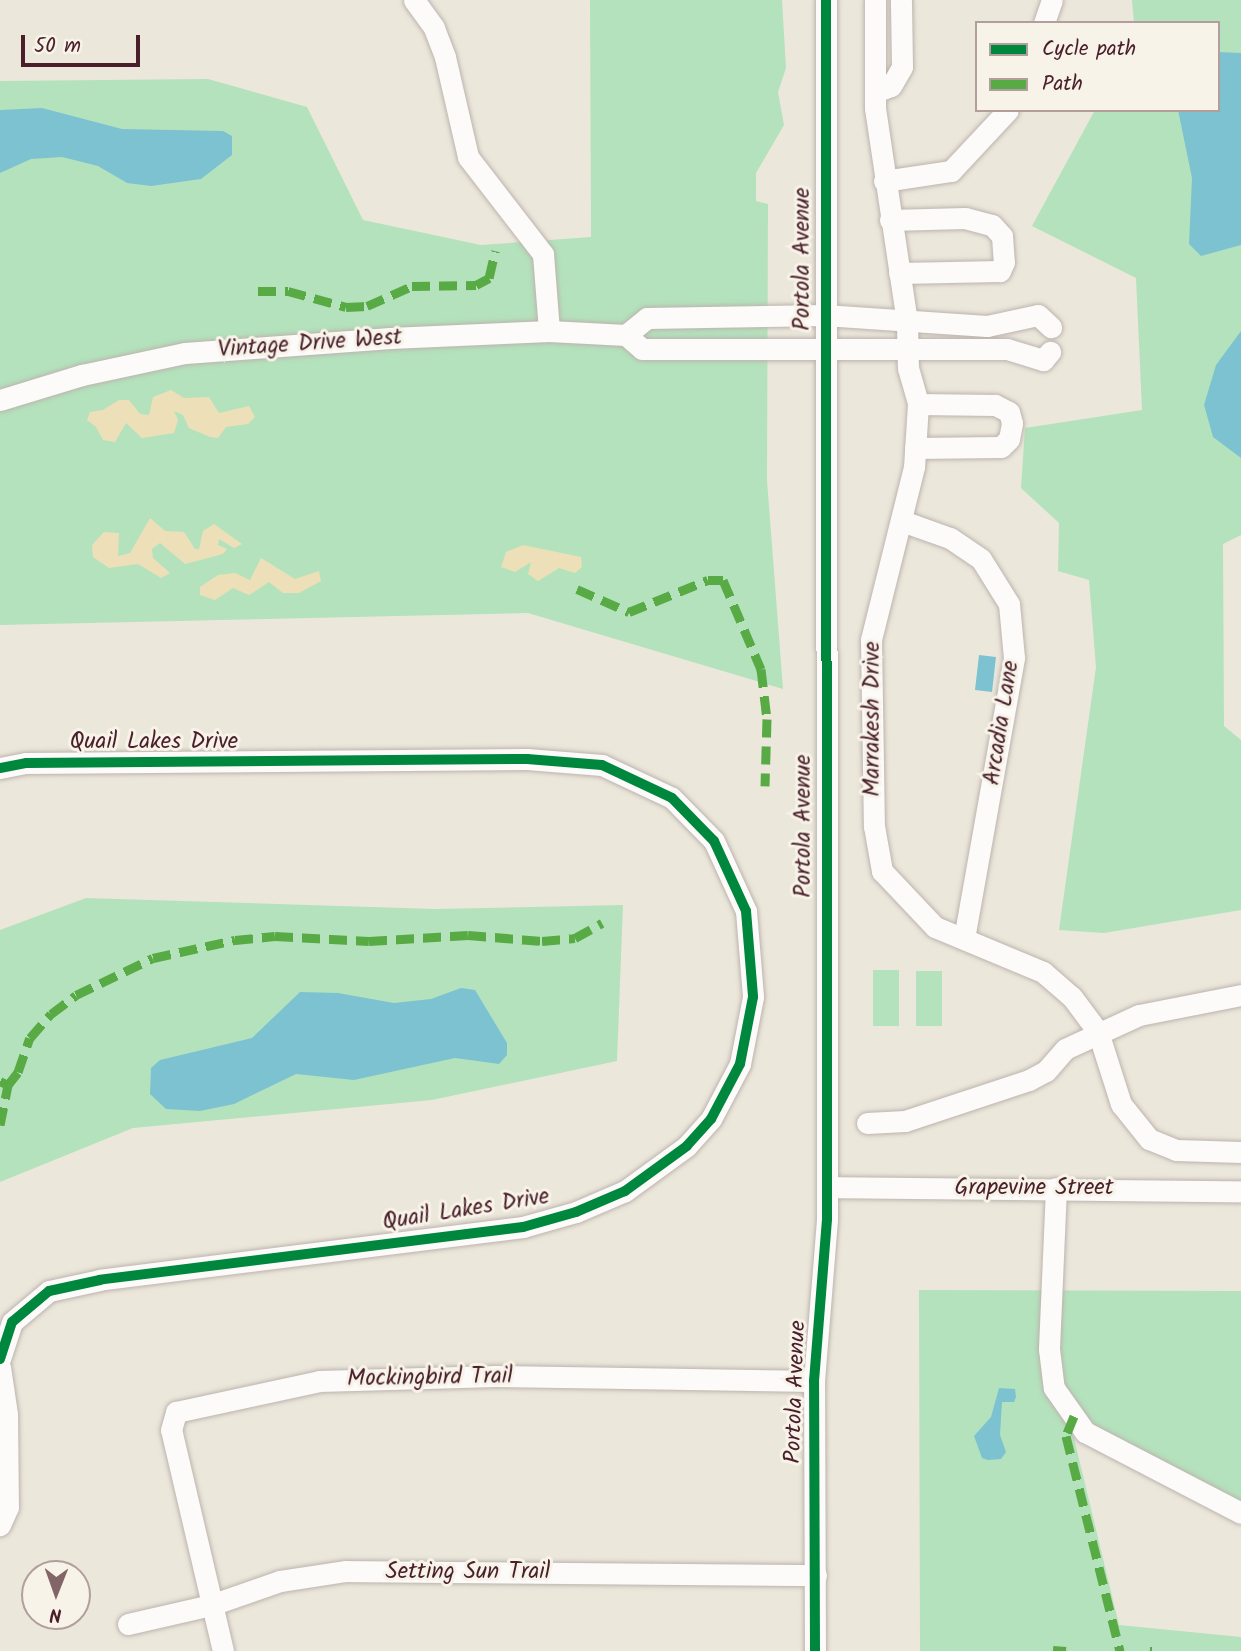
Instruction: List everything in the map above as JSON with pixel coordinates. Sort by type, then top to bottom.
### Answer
[{"type":"street","points":[[414,0],[434,27],[445,57],[468,157],[543,254],[549,331]]},
{"type":"street","name":"Portola Avenue","points":[[815,1651],[814,1381],[827,1187],[823,348],[826,0]]},
{"type":"street","name":"Marrakesh Drive","points":[[875,0],[875,92],[884,181],[907,322],[907,349],[918,404],[915,448],[901,521],[871,640],[874,826],[882,872],[935,927],[1044,972],[1072,998],[1098,1032],[1121,1104],[1149,1139],[1176,1150],[1241,1152]]},
{"type":"street","points":[[875,92],[891,86],[902,67],[901,0]]},
{"type":"street","points":[[1045,21],[1052,0]]},
{"type":"street","points":[[884,181],[951,171],[1007,112]]},
{"type":"street","points":[[890,220],[965,218],[992,225],[1002,236],[1004,262],[1000,271],[899,273]]},
{"type":"street","points":[[626,335],[647,318],[824,315],[987,326],[1038,315],[1051,327]]},
{"type":"street","name":"Vintage Drive West","points":[[0,400],[82,375],[185,353],[549,331],[626,335],[642,349],[1007,349],[1043,360],[1050,352]]},
{"type":"street","points":[[915,448],[1001,447],[1009,439],[1012,424],[1009,412],[995,405],[918,404]]},
{"type":"street","name":"Arcadia Lane","points":[[901,521],[950,538],[981,559],[1009,604],[1014,658],[964,939]]},
{"type":"street","name":"Quail Lakes Drive","points":[[0,768],[26,763],[527,759],[602,765],[672,799],[714,841],[746,911],[753,997],[740,1063],[711,1119],[687,1146],[625,1191],[576,1212],[523,1227],[100,1280],[49,1291],[12,1322],[0,1359]]},
{"type":"street","points":[[867,1123],[915,1118],[1029,1080],[1046,1071],[1065,1049],[1139,1015],[1241,995]]},
{"type":"street","name":"Grapevine Street","points":[[827,1187],[1241,1191]]},
{"type":"street","points":[[1056,1188],[1049,1349],[1054,1388],[1085,1432],[1241,1513]]},
{"type":"street","points":[[0,1367],[7,1414],[8,1507],[0,1525]]},
{"type":"street","name":"Mockingbird Trail","points":[[211,1605],[192,1535],[171,1430],[176,1412],[319,1381],[496,1376],[814,1381]]},
{"type":"street","name":"Setting Sun Trail","points":[[128,1624],[211,1605],[279,1581],[346,1571],[816,1575]]},
{"type":"street","points":[[211,1605],[223,1651]]},
{"type":"green space","points":[[590,0],[782,0],[786,68],[778,92],[784,125],[756,173],[756,201],[768,204],[767,480],[783,689],[528,613],[0,625],[0,81],[208,79],[307,107],[363,220],[481,245],[591,237]]},
{"type":"green space","points":[[1132,0],[1241,0],[1241,535],[1223,544],[1224,726],[1241,740],[1241,910],[1104,933],[1059,930],[1096,667],[1089,580],[1058,571],[1059,523],[1021,488],[1025,428],[1142,410],[1136,278],[1032,226],[1094,112],[1220,112],[1220,21],[1134,21]]},
{"type":"green space","points":[[86,898],[435,909],[623,905],[617,1061],[432,1100],[133,1128],[0,1182],[0,930]]},
{"type":"green space","points":[[873,970],[899,970],[899,1026],[873,1026]]},
{"type":"green space","points":[[916,971],[942,971],[942,1026],[916,1026]]},
{"type":"green space","points":[[919,1290],[1241,1291],[1241,1506],[1073,1434],[1119,1625],[1241,1637],[1241,1651],[920,1651]]},
{"type":"sand","points":[[171,390],[184,398],[209,397],[219,413],[249,406],[255,417],[248,424],[226,427],[218,438],[189,428],[183,415],[174,411],[178,420],[174,433],[142,438],[126,423],[115,442],[103,440],[96,427],[87,420],[90,412],[103,410],[119,400],[129,400],[140,414],[149,415],[153,397]]},
{"type":"sand","points":[[150,518],[165,531],[184,532],[195,549],[199,549],[203,531],[214,524],[242,544],[234,548],[219,539],[218,545],[227,549],[223,554],[185,564],[160,543],[152,549],[153,558],[170,573],[161,578],[138,564],[109,568],[93,557],[92,545],[104,532],[119,533],[118,556],[130,553]]},
{"type":"sand","points":[[523,545],[581,557],[582,567],[575,573],[559,568],[538,581],[528,574],[531,562],[515,572],[501,567],[506,552]]},
{"type":"sand","points":[[261,558],[295,579],[319,571],[321,581],[299,593],[283,593],[269,582],[249,595],[233,588],[215,600],[200,595],[200,587],[218,575],[235,573],[250,580]]},
{"type":"water","points":[[1220,52],[1241,53],[1241,245],[1201,256],[1189,244],[1192,178],[1178,112],[1220,112]]},
{"type":"water","points":[[42,108],[122,129],[223,131],[232,136],[232,155],[201,179],[151,186],[127,183],[98,166],[62,157],[31,159],[0,173],[0,110]]},
{"type":"water","points":[[1241,331],[1241,458],[1213,437],[1204,405],[1216,365]]},
{"type":"water","points":[[979,655],[996,657],[992,692],[975,690]]},
{"type":"water","points":[[461,988],[475,990],[507,1043],[507,1055],[499,1064],[455,1058],[354,1080],[296,1074],[234,1104],[200,1111],[166,1109],[150,1094],[151,1068],[160,1060],[252,1038],[300,992],[338,993],[394,1003],[431,999]]},
{"type":"water","points":[[999,1388],[1015,1389],[1016,1397],[1014,1402],[1002,1402],[1000,1435],[1006,1452],[1001,1459],[988,1460],[982,1458],[974,1436],[991,1417]]},
{"type":"marked path","points":[[258,291],[288,291],[346,307],[367,306],[412,286],[476,285],[489,278],[495,251]]},
{"type":"marked path","points":[[577,589],[629,612],[708,580],[723,580],[761,669],[767,719],[765,786]]},
{"type":"marked path","points":[[0,1081],[8,1085],[18,1072],[30,1038],[51,1014],[76,995],[153,958],[235,940],[275,936],[369,941],[468,935],[542,941],[575,938],[602,923]]},
{"type":"marked path","points":[[0,1125],[8,1085]]},
{"type":"marked path","points":[[1074,1416],[1066,1436],[1120,1651]]},
{"type":"marked path","points":[[1053,1650],[1066,1651]]},
{"type":"cycle path","points":[[815,1651],[814,1381],[827,1219],[826,0]]},
{"type":"cycle path","points":[[0,768],[26,763],[527,759],[602,765],[672,798],[714,841],[746,911],[753,997],[740,1064],[711,1119],[687,1146],[625,1191],[576,1212],[523,1227],[100,1280],[49,1291],[12,1322],[0,1359]]}]
